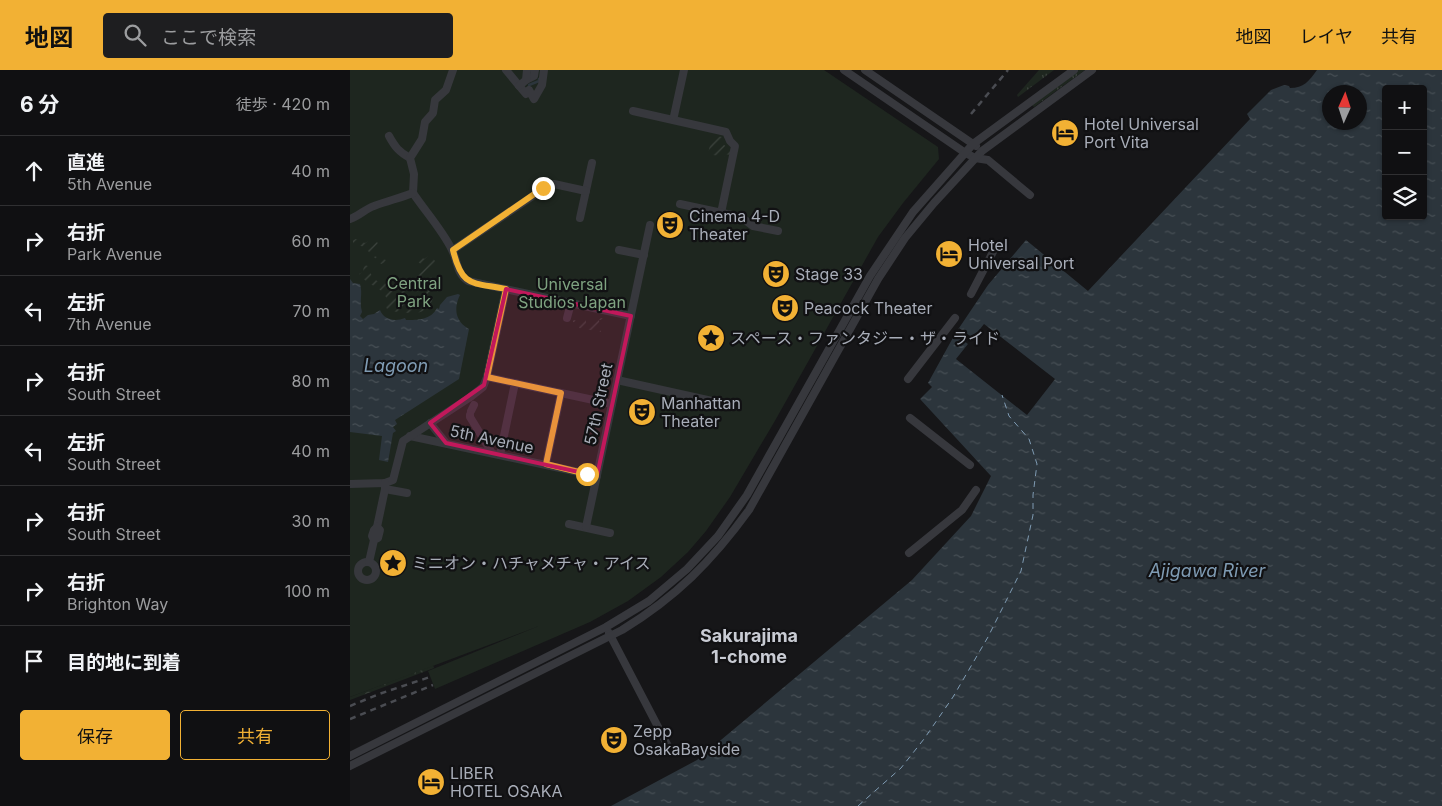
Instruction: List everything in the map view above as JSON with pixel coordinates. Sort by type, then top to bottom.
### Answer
[{"type":"street","points":[[452,70],[446,90],[435,100],[433,113],[425,122],[422,139],[410,158],[414,174],[413,193],[453,250],[457,267],[466,279],[631,316]]},
{"type":"street","points":[[506,70],[526,94],[529,90],[534,99],[542,85],[544,70]]},
{"type":"street","points":[[526,80],[527,70]]},
{"type":"street","points":[[519,86],[534,76],[535,70]]},
{"type":"street","points":[[844,70],[964,152],[975,158],[988,160]]},
{"type":"street","points":[[866,70],[973,144],[982,151],[988,160],[1030,195]]},
{"type":"street","points":[[350,756],[606,627],[648,601],[676,580],[728,524],[747,495],[870,276],[913,212],[973,144],[1074,70]]},
{"type":"street","points":[[350,766],[611,636],[642,618],[695,576],[731,535],[756,498],[878,279],[906,238],[934,203],[982,151],[1092,70]]},
{"type":"street","points":[[674,116],[683,73]]},
{"type":"street","points":[[633,111],[726,132],[730,142],[735,146],[721,212]]},
{"type":"street","points":[[389,136],[395,147],[410,158]]},
{"type":"street","points":[[580,218],[592,163]]},
{"type":"street","points":[[453,250],[549,185],[554,184],[586,191]]},
{"type":"street","points":[[350,218],[360,216],[375,206],[413,193]]},
{"type":"street","points":[[680,204],[741,217],[753,226],[778,231]]},
{"type":"street","name":"57th Street","points":[[586,527],[650,225]]},
{"type":"street","points":[[971,294],[995,248]]},
{"type":"street","points":[[619,250],[644,255]]},
{"type":"street","points":[[369,562],[374,540],[372,536],[377,527],[385,486],[395,477],[403,441],[482,388],[487,377],[506,289]]},
{"type":"street","points":[[568,318],[571,303]]},
{"type":"street","points":[[908,379],[955,318]]},
{"type":"street","points":[[487,377],[612,404]]},
{"type":"street","points":[[617,380],[721,403]]},
{"type":"street","points":[[496,454],[515,383]]},
{"type":"street","points":[[546,464],[561,393]]},
{"type":"street","points":[[472,410],[470,418],[496,454]]},
{"type":"street","points":[[910,418],[970,465]]},
{"type":"street","points":[[430,423],[446,443]]},
{"type":"street","name":"5th Avenue","points":[[410,436],[597,476]]},
{"type":"street","points":[[350,484],[385,486],[410,494]]},
{"type":"street","points":[[909,552],[962,510],[976,490]]},
{"type":"street","points":[[569,524],[610,533]]},
{"type":"street","points":[[606,627],[668,746]]},
{"type":"highlighted area","points":[[506,289],[631,316],[597,476],[446,443],[430,423],[484,385]]},
{"type":"green space","name":"Universal Studios Japan","points":[[350,70],[824,70],[938,147],[939,159],[878,237],[730,497],[706,531],[688,552],[661,577],[628,601],[590,622],[435,689],[428,671],[539,626],[350,697]]},
{"type":"green space","points":[[1039,70],[1054,70],[1018,97],[1017,95]]},
{"type":"green space","points":[[1079,70],[1085,70],[1034,107],[1032,105]]},
{"type":"green space","points":[[712,135],[722,137],[724,145],[731,150],[730,155],[725,154],[724,157],[708,154]]},
{"type":"green space","points":[[356,239],[365,243],[372,239],[378,243],[373,253],[374,256],[386,260],[384,263],[381,264],[365,247],[353,244],[353,240]]},
{"type":"green space","points":[[430,255],[435,261],[433,267],[426,274],[417,277],[425,267],[418,262],[422,257],[424,259]]},
{"type":"green space","points":[[364,265],[368,266],[376,280],[382,282],[409,279],[417,281],[411,291],[405,294],[404,298],[407,304],[407,300],[417,298],[415,295],[425,281],[432,277],[435,278],[434,292],[428,307],[418,313],[405,313],[387,309],[385,305],[388,303],[383,293],[359,274],[363,272]]},
{"type":"green space","points":[[582,315],[586,316],[586,323],[594,324],[595,317],[605,319],[599,320],[601,332],[579,328],[579,324],[573,322],[573,320],[578,321]]},
{"type":"green space","points":[[433,665],[434,668],[350,700],[350,697]]},
{"type":"water","name":"Ajigawa River","points":[[1317,70],[1442,70],[1442,806],[611,806],[697,760],[912,580],[971,516],[991,476],[920,399],[932,387],[928,383],[955,334],[988,285],[1026,240],[1088,291],[1250,119],[1247,114],[1271,90],[1284,85],[1290,88],[1299,87],[1309,81]]},
{"type":"water","name":"Lagoon","points":[[350,279],[353,283],[360,284],[362,312],[360,316],[363,319],[380,310],[384,316],[390,319],[405,318],[406,320],[411,320],[428,317],[437,308],[439,309],[447,297],[458,294],[460,295],[456,310],[457,315],[461,323],[469,329],[459,379],[395,420],[397,424],[393,427],[396,431],[393,433],[388,462],[379,460],[382,436],[350,432]]},
{"type":"pier","points":[[984,324],[1055,379],[1027,415],[956,359],[968,344],[955,334],[959,328],[973,338]]},
{"type":"waterway","points":[[529,85],[539,81],[539,79]]},
{"type":"ferry route","points":[[858,806],[901,768],[924,739],[953,697],[988,637],[1021,571],[1033,515],[1033,495],[1037,464],[1029,439],[1009,416],[1002,395]]},
{"type":"railway","points":[[971,114],[1008,70]]},
{"type":"railway","points":[[350,706],[430,677]]},
{"type":"railway","points":[[350,719],[433,685]]},
{"type":"place","name":"Hotel Universal Port Vita","points":[[1065,133]]},
{"type":"place","name":"Cinema 4-D Theater","points":[[670,225]]},
{"type":"place","name":"Hotel Universal Port","points":[[949,254]]},
{"type":"place","name":"Stage 33","points":[[776,274]]},
{"type":"place","name":"Peacock Theater","points":[[785,308]]},
{"type":"place","name":"スペース・ファンタジー・ザ・ライド","points":[[711,338]]},
{"type":"place","name":"Manhattan Theater","points":[[642,412]]},
{"type":"place","name":"ミニオン・ハチャメチャ・アイス","points":[[393,563]]},
{"type":"place","name":"Zepp OsakaBayside","points":[[614,740]]},
{"type":"place","name":"LIBER HOTEL OSAKA","points":[[431,782]]},
{"type":"district","name":"Sakurajima 1-chome","points":[[749,645]]},
{"type":"route","points":[[543,188],[453,250],[457,267],[466,279],[506,289],[487,377],[561,393],[546,464],[587,474]]},
{"type":"park label","name":"Central Park","points":[[414,292]]}]
